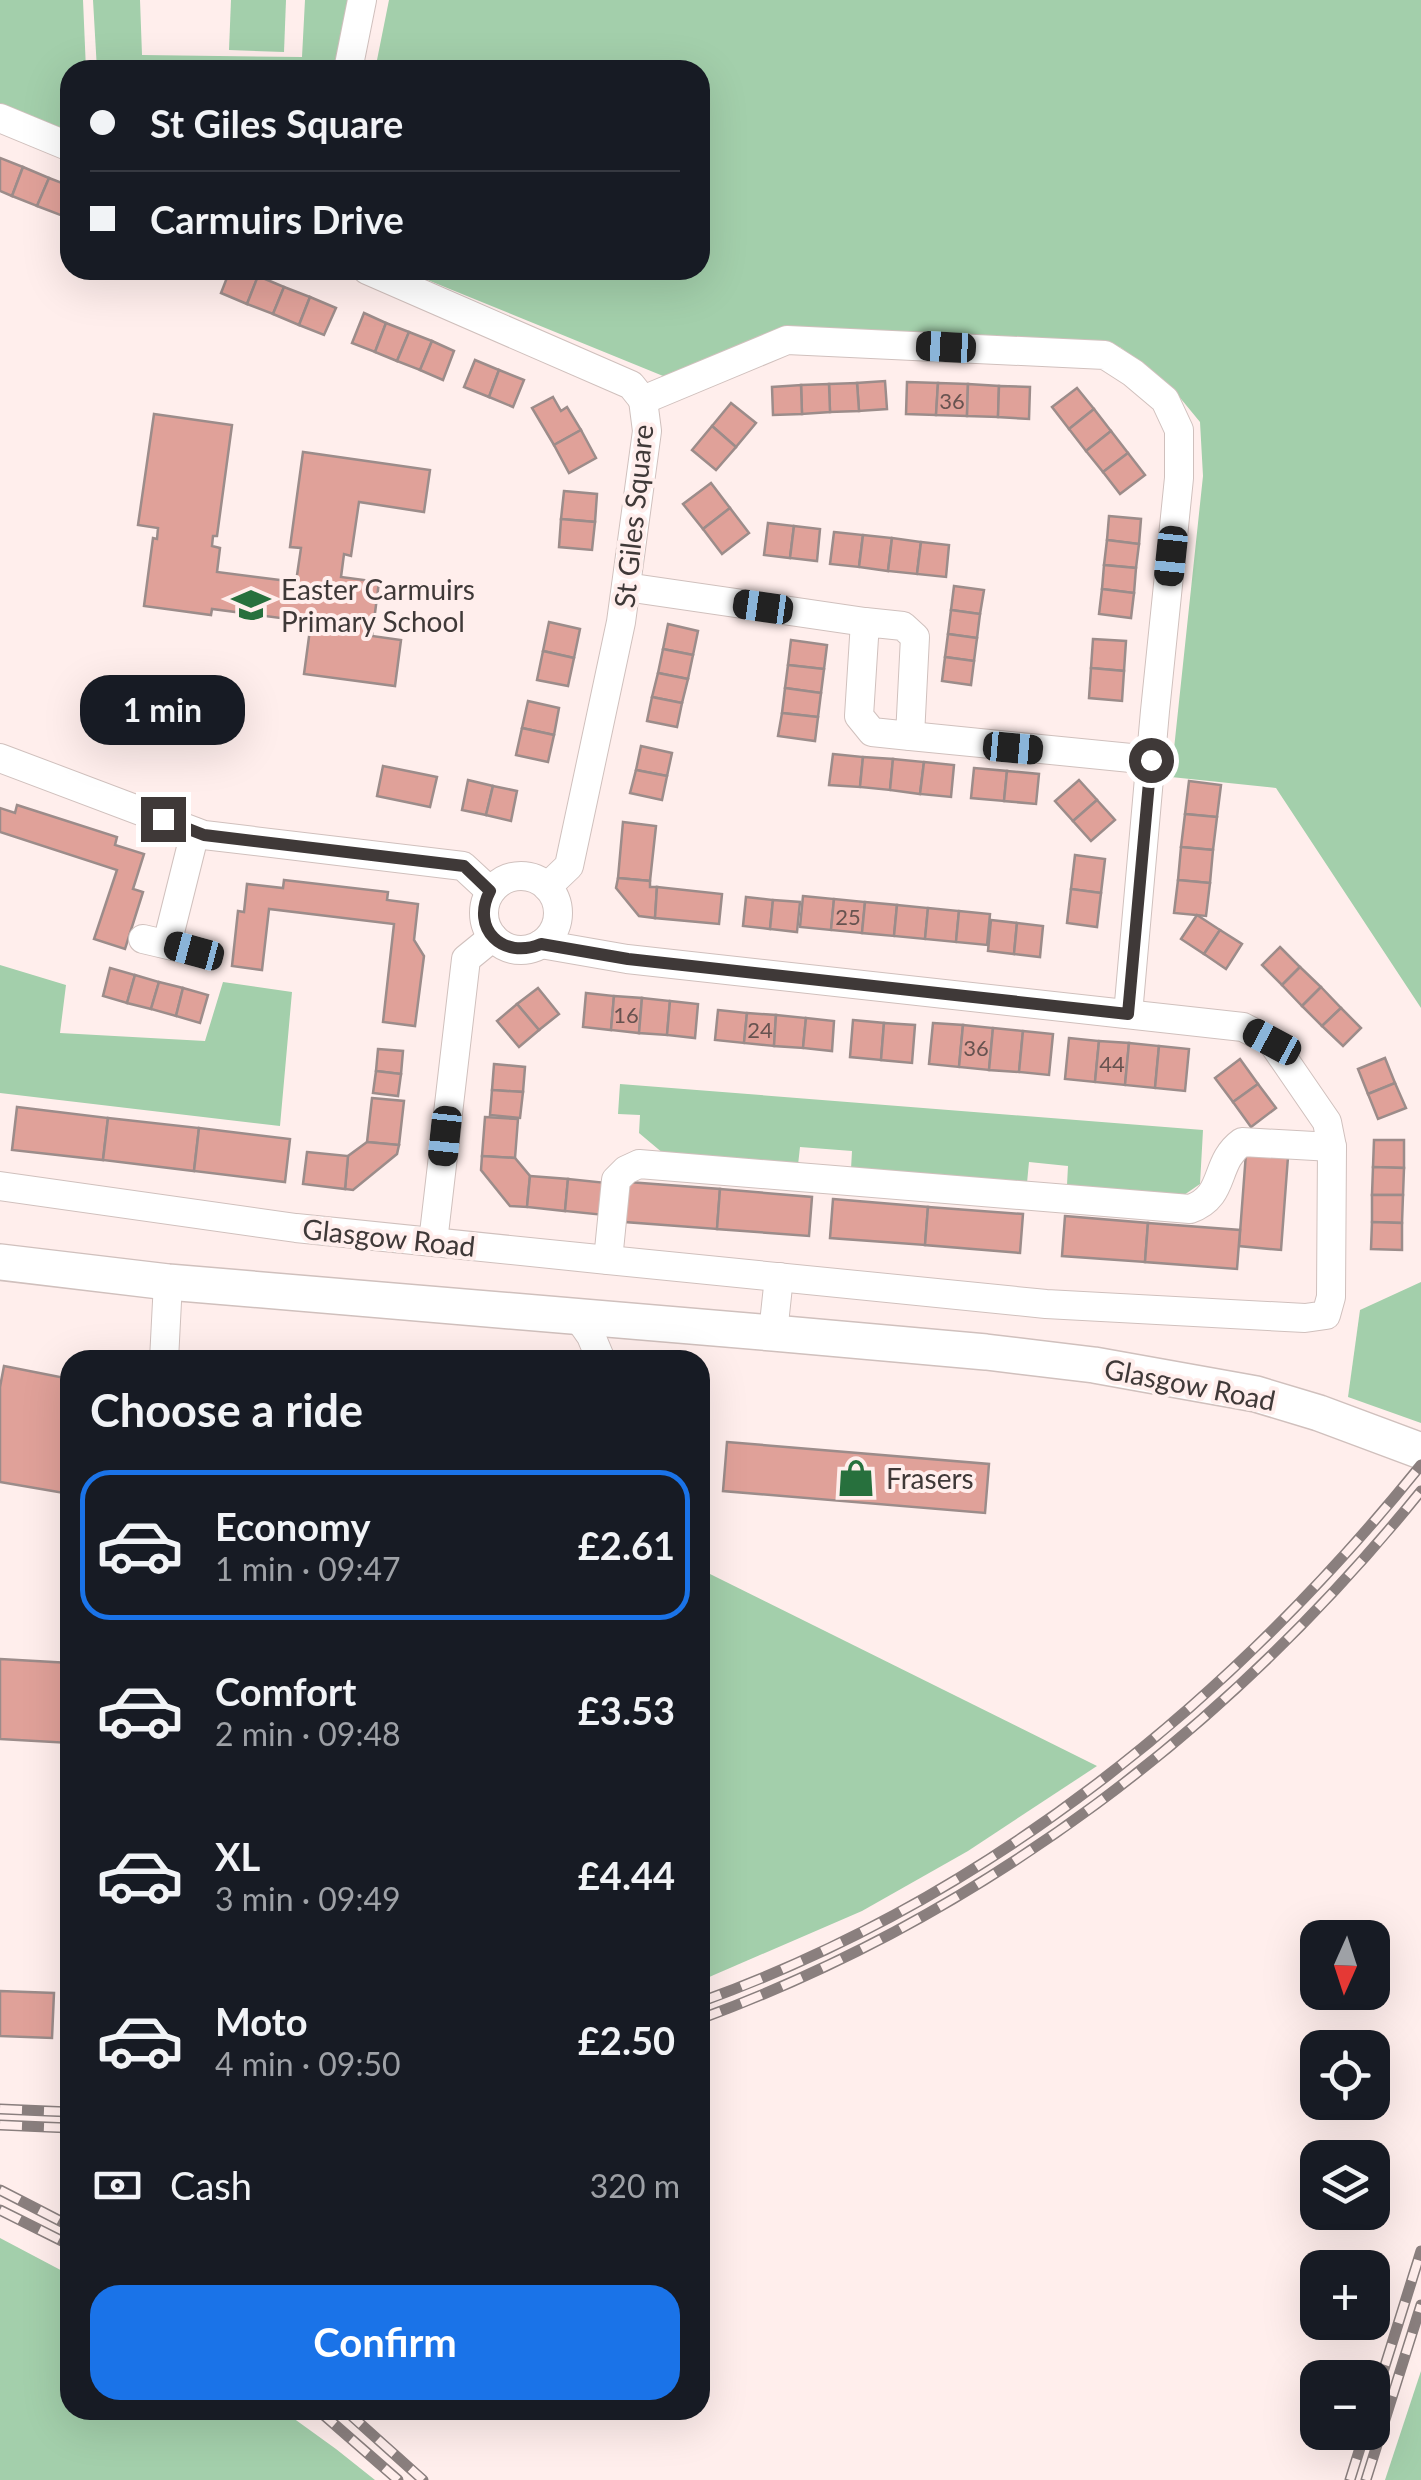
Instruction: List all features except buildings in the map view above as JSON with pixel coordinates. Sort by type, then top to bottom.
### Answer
[{"type":"main road","name":"Glasgow Road","points":[[0,1262],[168,1282],[773,1332],[1094,1365],[1256,1394],[1319,1412],[1421,1451]]},
{"type":"street","points":[[350,60],[362,0]]},
{"type":"street","points":[[0,118],[60,142]]},
{"type":"street","points":[[390,280],[631,385],[643,400]]},
{"type":"street","name":"St Giles Square","points":[[548,887],[569,866],[626,587],[648,431],[643,400],[787,340],[1105,354],[1164,400],[1179,430],[1179,478],[1128,1014]]},
{"type":"street","points":[[626,587],[903,626],[915,638],[910,736]]},
{"type":"street","points":[[865,622],[859,716],[872,732],[1151,760]]},
{"type":"street","points":[[0,758],[204,835],[464,866],[490,891]]},
{"type":"street","points":[[168,945],[196,832]]},
{"type":"street","points":[[512,876],[536,879],[548,887],[558,910],[551,934],[529,949],[511,949],[492,937],[484,913],[490,891],[512,876]]},
{"type":"street","points":[[433,1242],[466,958],[492,937]]},
{"type":"street","points":[[541,944],[628,959],[1243,1027],[1272,1042],[1327,1122],[1332,1147],[1242,1142],[1227,1156],[1212,1194],[1205,1203],[1190,1209],[639,1164],[616,1180],[608,1260]]},
{"type":"street","name":"Glasgow Road","points":[[0,1186],[296,1228],[608,1260],[1046,1304],[1306,1318],[1326,1315],[1331,1297],[1332,1147]]},
{"type":"street","points":[[773,1332],[779,1277]]},
{"type":"street","points":[[165,1350],[168,1282]]},
{"type":"street","points":[[576,1316],[598,1350]]},
{"type":"green space","points":[[0,0],[83,0],[86,60],[60,60],[60,132],[0,108]]},
{"type":"green space","points":[[93,0],[140,0],[142,55],[302,57],[305,0],[347,0],[339,60],[96,60]]},
{"type":"green space","points":[[231,0],[286,0],[284,52],[229,50]]},
{"type":"green space","points":[[389,0],[1421,0],[1421,1008],[1276,788],[1171,777],[1203,476],[1200,422],[1172,388],[1120,347],[782,329],[668,378],[428,280],[710,280],[710,60],[377,60]]},
{"type":"green space","points":[[0,965],[66,985],[60,1033],[205,1041],[223,982],[292,992],[280,1126],[0,1093]]},
{"type":"green space","points":[[620,1084],[1203,1130],[1200,1184],[1184,1195],[1067,1185],[1068,1166],[1029,1162],[1027,1183],[851,1169],[852,1151],[800,1147],[798,1165],[664,1154],[639,1133],[640,1115],[618,1114]]},
{"type":"green space","points":[[1421,1282],[1421,1423],[1348,1397],[1360,1310]]},
{"type":"green space","points":[[710,1574],[1097,1766],[968,1851],[862,1911],[710,1977]]},
{"type":"green space","points":[[0,2238],[60,2270],[60,2420],[296,2420],[375,2480],[0,2480]]},
{"type":"green space","points":[[1421,2371],[1421,2480],[1385,2480]]},
{"type":"railway","points":[[710,1998],[806,1959],[908,1908],[1005,1849],[1097,1783],[1185,1712],[1268,1634],[1347,1552],[1421,1465]]},
{"type":"railway","points":[[710,2015],[805,1976],[906,1925],[1003,1868],[1096,1804],[1184,1734],[1268,1658],[1347,1577],[1421,1491]]},
{"type":"railway","points":[[0,2109],[60,2112]]},
{"type":"railway","points":[[0,2125],[60,2128]]},
{"type":"railway","points":[[0,2190],[60,2221]]},
{"type":"railway","points":[[0,2210],[60,2240]]},
{"type":"railway","points":[[1387,2360],[1421,2251]]},
{"type":"railway","points":[[1366,2480],[1421,2305]]},
{"type":"railway","points":[[329,2420],[398,2480]]},
{"type":"railway","points":[[356,2420],[423,2480]]},
{"type":"railway","points":[[1350,2480],[1359,2450]]},
{"type":"place","name":"Easter Carmuirs Primary School","points":[[251,605]]},
{"type":"place","name":"Frasers","points":[[856,1478]]},
{"type":"route","points":[[163,819],[204,835],[464,866],[490,891],[484,913],[492,937],[511,949],[541,944],[628,959],[1128,1014],[1151,760]]}]
